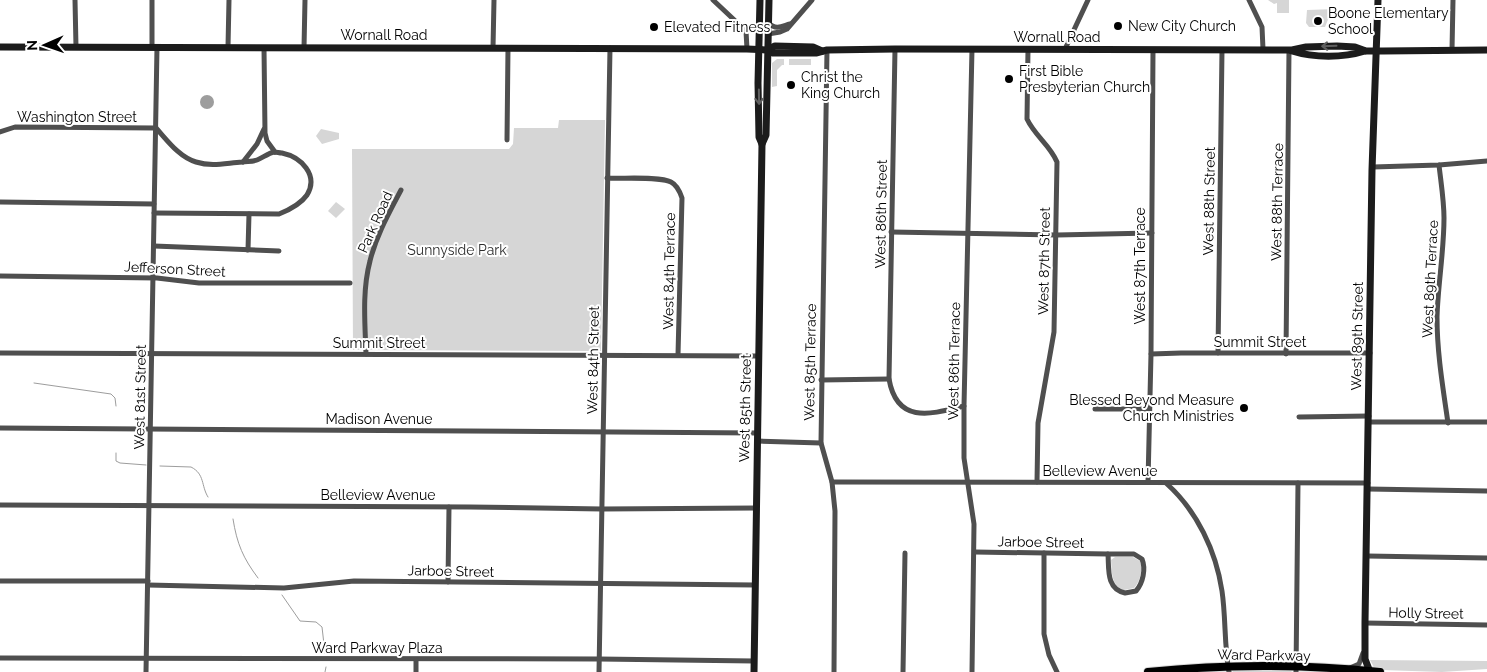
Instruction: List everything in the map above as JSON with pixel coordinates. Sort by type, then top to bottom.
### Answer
[{"type":"main road","name":"West 85th Street","points":[[754,672],[762,144],[759,136],[760,0]]},
{"type":"main road","name":"West 85th Street","points":[[762,144],[766,135],[769,0]]},
{"type":"main road","name":"West 89th Street","points":[[1369,672],[1365,659],[1365,623],[1375,51],[1378,0]]},
{"type":"main road","name":"Wornall Road","points":[[0,47],[768,50],[774,46],[813,47],[824,50],[1291,50],[1306,47],[1337,46],[1375,51],[1487,50]]},
{"type":"main road","name":"Ward Parkway","points":[[1148,672],[1228,669],[1344,669],[1380,672]]},
{"type":"street","points":[[75,0],[76,46]]},
{"type":"street","name":"West 81st Street","points":[[146,672],[156,128],[155,47],[152,0]]},
{"type":"street","points":[[228,47],[229,0]]},
{"type":"street","points":[[304,48],[305,0]]},
{"type":"street","points":[[493,48],[494,0]]},
{"type":"street","points":[[713,0],[746,31],[747,49]]},
{"type":"street","points":[[768,34],[784,31],[812,0]]},
{"type":"street","points":[[1064,49],[1088,0]]},
{"type":"street","points":[[1249,0],[1262,27],[1263,49]]},
{"type":"street","points":[[1452,50],[1453,0]]},
{"type":"street","points":[[768,23],[779,28],[790,24]]},
{"type":"street","points":[[264,48],[265,129],[267,140],[275,152]]},
{"type":"street","points":[[507,140],[508,48]]},
{"type":"street","name":"West 84th Street","points":[[599,672],[610,48]]},
{"type":"street","name":"West 86th Street","points":[[890,379],[895,49]]},
{"type":"street","name":"West 86th Terrace","points":[[972,49],[964,406],[964,458],[974,524],[975,552],[972,672]]},
{"type":"street","name":"West 87th Street","points":[[1028,49],[1027,119],[1032,129],[1053,151],[1057,162],[1054,332],[1038,423],[1037,482]]},
{"type":"street","name":"West 85th Terrace","points":[[824,50],[821,443],[832,482],[836,534],[834,672]]},
{"type":"street","name":"West 87th Terrace","points":[[1148,482],[1148,409],[1151,354],[1153,50]]},
{"type":"street","name":"West 88th Street","points":[[1218,353],[1222,50]]},
{"type":"street","name":"West 88th Terrace","points":[[1286,354],[1291,50]]},
{"type":"street","points":[[1026,87],[1067,86]]},
{"type":"street","name":"Washington Street","points":[[0,132],[15,127],[156,128]]},
{"type":"street","points":[[154,213],[278,214],[292,208],[303,199],[308,193],[310,180],[309,173],[304,165],[290,155],[275,152],[255,160],[227,165],[210,165],[194,162],[182,155],[156,128]]},
{"type":"street","points":[[243,162],[257,144],[265,129]]},
{"type":"street","points":[[1373,166],[1439,166],[1487,161]]},
{"type":"street","name":"West 89th Terrace","points":[[1439,166],[1444,220],[1437,339],[1448,423]]},
{"type":"street","name":"West 84th Terrace","points":[[607,178],[665,180],[677,188],[682,198],[678,355]]},
{"type":"street","name":"Park Road","points":[[366,354],[365,296],[370,261],[384,223],[402,190]]},
{"type":"street","points":[[0,202],[154,204]]},
{"type":"street","points":[[248,250],[249,214]]},
{"type":"street","points":[[891,232],[1056,235],[1152,233]]},
{"type":"street","points":[[154,246],[279,251]]},
{"type":"street","name":"Jefferson Street","points":[[0,276],[153,278],[199,283],[350,283]]},
{"type":"street","name":"Summit Street","points":[[0,353],[758,356]]},
{"type":"street","name":"Summit Street","points":[[1151,354],[1370,353]]},
{"type":"street","points":[[821,380],[890,379],[894,396],[910,411],[920,414],[933,414],[964,406]]},
{"type":"street","points":[[1095,409],[1148,409]]},
{"type":"street","points":[[1299,417],[1448,423],[1487,422]]},
{"type":"street","name":"Madison Avenue","points":[[0,428],[603,432],[757,437],[821,443]]},
{"type":"street","name":"Belleview Avenue","points":[[832,482],[1298,483],[1487,491]]},
{"type":"street","points":[[1166,483],[1176,492],[1193,515],[1213,553],[1222,592],[1228,669]]},
{"type":"street","points":[[1296,669],[1298,483]]},
{"type":"street","name":"Belleview Avenue","points":[[0,504],[602,509],[756,508]]},
{"type":"street","points":[[448,582],[449,507]]},
{"type":"street","name":"Jarboe Street","points":[[975,552],[1134,554],[1142,559],[1144,568],[1141,584],[1136,591],[1125,593],[1114,587],[1110,579],[1108,554]]},
{"type":"street","points":[[903,672],[905,553]]},
{"type":"street","points":[[1044,553],[1044,634],[1049,655],[1057,672]]},
{"type":"street","points":[[1366,556],[1487,558]]},
{"type":"street","name":"Jarboe Street","points":[[0,581],[148,583],[284,588],[354,581],[755,585]]},
{"type":"street","name":"Holly Street","points":[[1365,623],[1487,625]]},
{"type":"street","points":[[1344,669],[1359,664],[1365,648]]},
{"type":"street","name":"Ward Parkway Plaza","points":[[0,658],[599,659],[754,662]]},
{"type":"street","points":[[416,660],[416,672]]},
{"type":"green space","points":[[1268,0],[1289,0],[1289,13],[1277,13],[1277,3],[1274,4]]},
{"type":"green space","points":[[1336,9],[1336,12],[1329,17],[1325,27],[1309,27],[1306,23],[1307,10]]},
{"type":"green space","points":[[777,59],[784,59],[784,65],[777,70],[777,86],[772,87],[772,63]]},
{"type":"green space","points":[[789,59],[811,59],[811,65],[789,65]]},
{"type":"green space","name":"Sunnyside Park","points":[[559,120],[605,120],[601,351],[353,350],[352,149],[509,149],[513,144],[514,128],[558,128]]},
{"type":"green space","points":[[321,129],[339,133],[339,139],[322,144],[316,136]]},
{"type":"green space","points":[[336,202],[345,209],[336,218],[328,211]]},
{"type":"green space","points":[[1115,557],[1133,557],[1140,561],[1140,576],[1134,588],[1124,590],[1114,582],[1111,560]]},
{"type":"green space","points":[[1370,660],[1487,661],[1487,669],[1442,672],[1382,670],[1375,669]]},
{"type":"green space","points":[[1233,670],[1290,670],[1292,672],[1233,672]]},
{"type":"shaded area","points":[[207,95],[212,97],[214,102],[212,107],[207,109],[202,107],[200,102],[202,97]]},
{"type":"waterway","points":[[34,383],[111,394],[115,398],[116,406]]},
{"type":"waterway","points":[[116,453],[116,461],[120,463],[146,465]]},
{"type":"waterway","points":[[160,466],[191,467],[199,473],[208,497]]},
{"type":"waterway","points":[[233,519],[241,550],[258,578]]},
{"type":"waterway","points":[[282,595],[300,621],[316,622],[322,627],[325,653]]},
{"type":"waterway","points":[[325,672],[326,667]]},
{"type":"place","name":"Boone Elementary School","points":[[1318,21]]},
{"type":"place","name":"New City Church","points":[[1118,26]]},
{"type":"place","name":"Elevated Fitness","points":[[654,27]]},
{"type":"place","name":"First Bible Presbyterian Church","points":[[1009,79]]},
{"type":"place","name":"Christ the King Church","points":[[791,85]]},
{"type":"place","name":"Blessed Beyond Measure Church Ministries","points":[[1244,408]]}]
